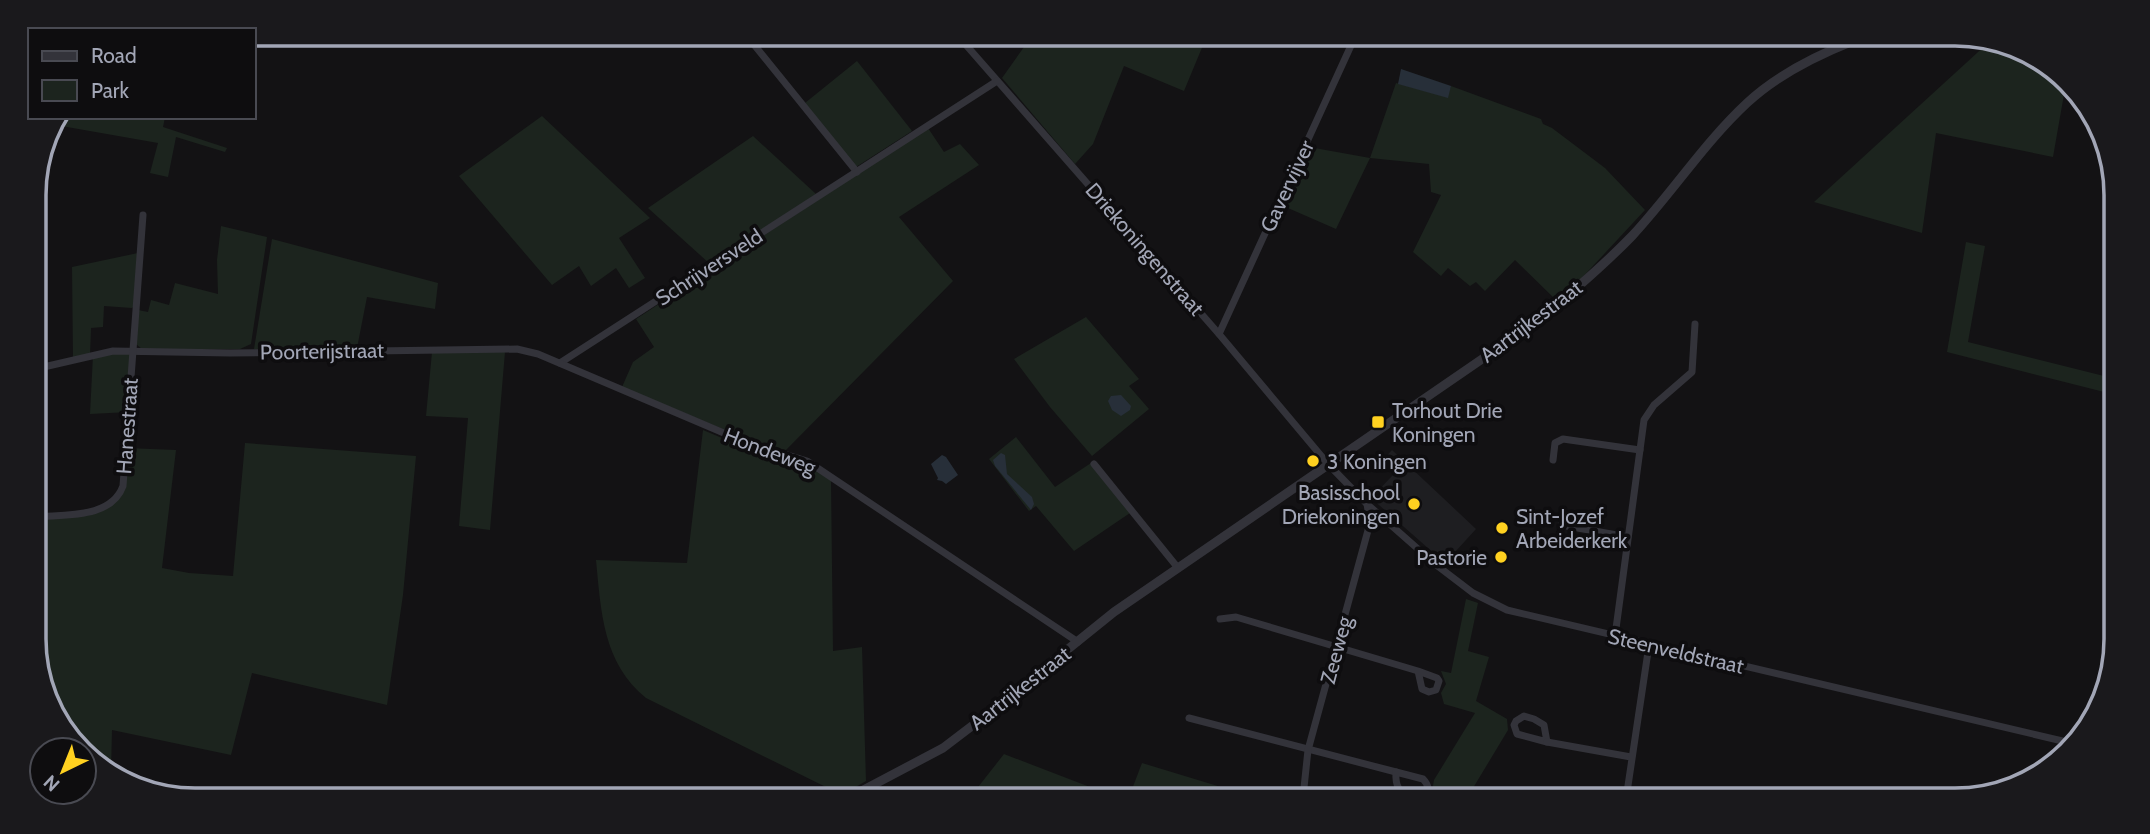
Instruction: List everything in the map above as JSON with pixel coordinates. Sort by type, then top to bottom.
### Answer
[{"type":"street","points":[[755,46],[858,172]]},
{"type":"street","name":"Driekoningenstraat","points":[[967,46],[1219,334],[1328,464]]},
{"type":"street","name":"Gavervijver","points":[[1219,334],[1351,46]]},
{"type":"street","name":"Aartrijkestraat","points":[[867,788],[943,748],[1114,612],[1536,322],[1600,267],[1632,235],[1713,138],[1748,102],[1786,73],[1843,46]]},
{"type":"street","name":"Schrijversveld","points":[[560,363],[997,80]]},
{"type":"street","points":[[133,351],[143,215]]},
{"type":"street","points":[[1615,636],[1644,420],[1654,405],[1692,372],[1695,324]]},
{"type":"street","name":"Hondeweg","points":[[511,349],[538,354],[745,442],[807,461],[1078,642]]},
{"type":"street","name":"Poorterijstraat","points":[[46,366],[113,351],[230,353],[511,349]]},
{"type":"street","name":"Hanestraat","points":[[46,516],[93,511],[113,503],[120,494],[125,476],[133,351]]},
{"type":"street","points":[[1553,460],[1555,443],[1563,439],[1640,450]]},
{"type":"street","points":[[1094,464],[1178,568]]},
{"type":"street","name":"Steenveldstraat","points":[[1328,464],[1367,504],[1435,564],[1473,593],[1507,610],[2064,741]]},
{"type":"street","name":"Zeeweg","points":[[1304,788],[1308,750],[1370,523],[1367,504]]},
{"type":"street","points":[[1562,525],[1628,537]]},
{"type":"street","points":[[1220,619],[1236,617],[1418,671]]},
{"type":"street","points":[[1628,788],[1649,645]]},
{"type":"street","points":[[1547,742],[1546,730],[1540,722],[1524,716],[1516,721],[1514,725],[1517,734],[1547,742],[1632,757]]},
{"type":"street","points":[[1189,718],[1423,779],[1428,788]]},
{"type":"street","points":[[1396,772],[1399,788]]},
{"type":"shaded area","points":[[1401,69],[1451,86],[1448,98],[1398,84]]},
{"type":"shaded area","points":[[1121,395],[1131,406],[1130,410],[1121,416],[1112,410],[1108,401],[1111,396]]},
{"type":"shaded area","name":"Basisschool Driekoningen","points":[[1392,450],[1476,529],[1445,563],[1371,498],[1393,475],[1381,462]]},
{"type":"shaded area","points":[[1001,453],[1005,455],[1007,474],[1032,497],[1034,504],[1031,510],[995,466],[993,460]]},
{"type":"shaded area","points":[[942,455],[958,475],[946,484],[937,480],[931,464]]},
{"type":"green space","points":[[1025,46],[1203,46],[1184,91],[1124,66],[1093,144],[1075,164],[1002,78]]},
{"type":"green space","points":[[1983,48],[2022,61],[2054,82],[2064,92],[2053,157],[1936,133],[1922,233],[1814,202]]},
{"type":"green space","points":[[857,61],[912,131],[856,167],[805,103]]},
{"type":"green space","points":[[1396,83],[1447,97],[1451,86],[1541,119],[1543,124],[1605,168],[1645,210],[1579,281],[1556,300],[1515,260],[1485,291],[1476,282],[1470,286],[1448,268],[1441,276],[1413,252],[1441,195],[1431,192],[1429,164],[1370,158]]},
{"type":"green space","points":[[542,116],[650,218],[619,238],[645,278],[629,288],[616,268],[591,286],[579,266],[552,285],[459,176]]},
{"type":"green space","points":[[67,119],[165,119],[163,127],[227,148],[225,152],[176,137],[168,177],[150,173],[158,143],[62,126]]},
{"type":"green space","points":[[928,128],[944,152],[960,144],[979,165],[899,217],[953,281],[786,450],[759,444],[622,387],[633,362],[654,347],[636,319]]},
{"type":"green space","points":[[753,136],[816,194],[710,264],[648,208]]},
{"type":"green space","points":[[1309,147],[1370,158],[1336,229],[1281,205]]},
{"type":"green space","points":[[221,226],[267,237],[251,344],[240,349],[142,349],[136,344],[138,310],[148,312],[151,300],[169,305],[175,283],[218,294],[217,260]]},
{"type":"green space","points":[[272,239],[438,283],[435,309],[367,297],[357,348],[254,349]]},
{"type":"green space","points":[[1966,242],[1985,246],[1968,342],[2104,376],[2104,392],[1947,352]]},
{"type":"green space","points":[[138,253],[135,305],[132,308],[104,306],[103,327],[91,328],[90,355],[73,359],[72,267]]},
{"type":"green space","points":[[1086,317],[1139,379],[1129,386],[1149,409],[1092,456],[1014,359]]},
{"type":"green space","points":[[133,351],[129,412],[90,414],[93,355]]},
{"type":"green space","points":[[432,352],[505,352],[490,530],[459,526],[468,418],[426,416]]},
{"type":"green space","points":[[703,430],[748,449],[801,462],[831,480],[833,651],[862,647],[866,781],[854,788],[828,788],[646,698],[632,684],[621,669],[607,635],[596,560],[687,563]]},
{"type":"green space","points":[[1016,437],[1055,487],[1091,463],[1130,513],[1074,551],[1036,506],[1029,511],[989,459]]},
{"type":"green space","points":[[245,443],[416,456],[403,595],[387,705],[252,673],[231,755],[112,730],[111,762],[98,753],[98,736],[81,736],[53,688],[46,650],[46,516],[93,511],[120,494],[126,448],[176,450],[162,568],[233,576]]},
{"type":"green space","points":[[1466,599],[1478,603],[1468,651],[1489,657],[1476,701],[1507,719],[1508,730],[1473,788],[1433,788],[1434,780],[1475,713],[1444,704],[1441,693],[1446,684],[1441,671],[1451,673]]},
{"type":"green space","points":[[1004,754],[1093,788],[977,788]]},
{"type":"green space","points":[[1142,763],[1224,788],[1132,788]]},
{"type":"place","name":"Torhout Drie Koningen","points":[[1378,422]]},
{"type":"place","name":"3 Koningen","points":[[1313,461]]},
{"type":"place","name":"Basisschool Driekoningen","points":[[1414,504]]},
{"type":"place","name":"Sint-Jozef Arbeiderkerk","points":[[1502,528]]},
{"type":"place","name":"Pastorie","points":[[1501,557]]}]
